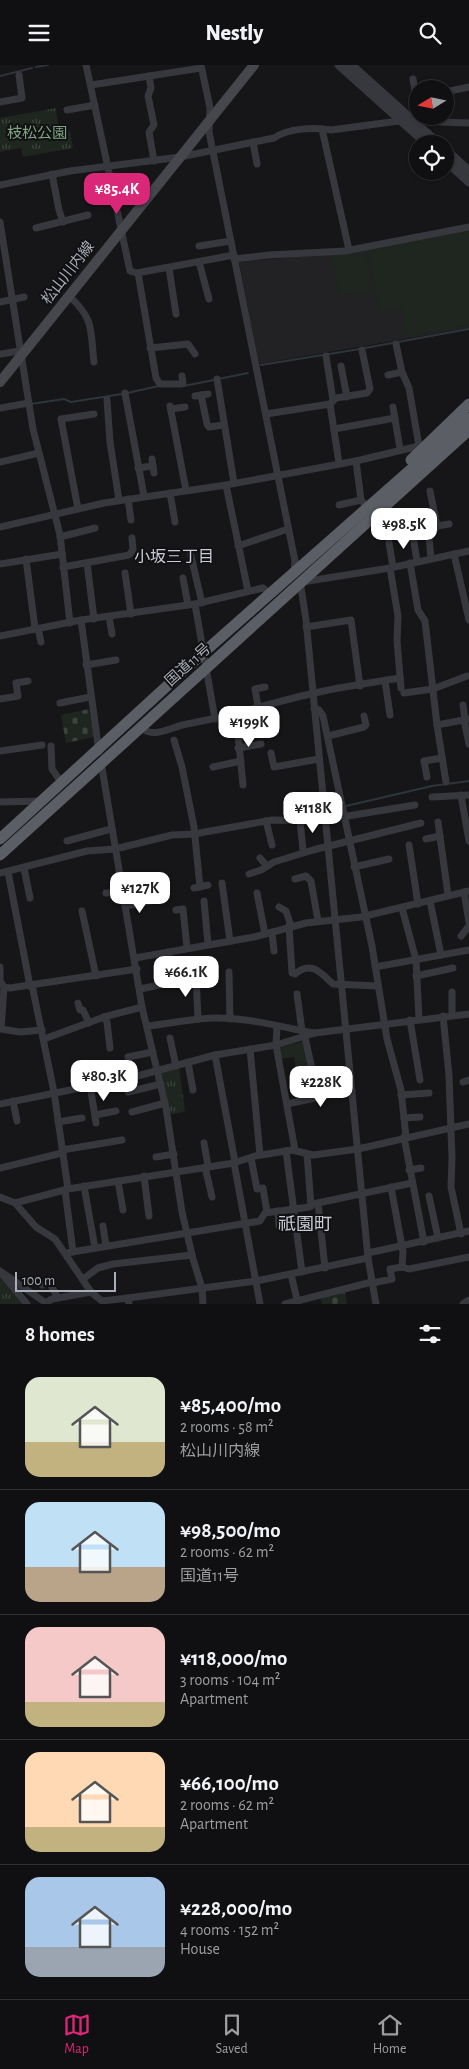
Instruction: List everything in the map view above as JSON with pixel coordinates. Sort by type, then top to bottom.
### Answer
[{"type":"highway","name":"国道11号","points":[[392,491],[421,448],[469,404]]},
{"type":"highway","name":"国道11号","points":[[408,478],[469,418]]},
{"type":"highway","name":"国道11号","points":[[0,855],[206,669],[297,578],[392,491],[469,429]]},
{"type":"highway","name":"国道11号","points":[[0,839],[203,653],[271,594],[297,578],[364,504],[392,491],[415,484],[469,440]]},
{"type":"main road","name":"松山川内線","points":[[0,381],[254,65]]},
{"type":"street","points":[[86,65],[130,271],[138,273],[234,257],[349,250],[469,227]]},
{"type":"street","points":[[339,65],[417,135]]},
{"type":"street","points":[[351,65],[409,112]]},
{"type":"street","points":[[91,85],[201,66],[210,108],[209,120],[212,150],[295,561],[306,627],[368,1255],[376,1304]]},
{"type":"street","points":[[0,102],[22,98],[19,75]]},
{"type":"street","points":[[150,76],[151,87],[148,96],[154,125],[149,132],[154,161]]},
{"type":"street","points":[[454,90],[469,87]]},
{"type":"street","points":[[67,110],[95,105]]},
{"type":"street","points":[[0,185],[52,174],[180,157],[304,129],[331,131],[409,119]]},
{"type":"street","points":[[454,122],[469,123]]},
{"type":"street","points":[[422,125],[431,135]]},
{"type":"street","points":[[322,129],[349,250]]},
{"type":"street","points":[[253,142],[258,164]]},
{"type":"street","points":[[454,157],[469,171]]},
{"type":"street","points":[[454,168],[469,181]]},
{"type":"street","points":[[52,174],[59,210],[64,222]]},
{"type":"street","points":[[36,228],[88,215]]},
{"type":"street","points":[[0,222],[29,403],[56,514],[70,623]]},
{"type":"street","points":[[199,246],[231,241]]},
{"type":"street","points":[[200,262],[209,299]]},
{"type":"street","points":[[169,268],[176,314]]},
{"type":"street","points":[[138,273],[150,348],[158,382],[183,383],[182,376]]},
{"type":"street","points":[[70,296],[84,310],[88,318],[94,362]]},
{"type":"street","points":[[0,302],[24,297]]},
{"type":"street","points":[[150,348],[188,344],[195,354]]},
{"type":"street","points":[[0,527],[119,500],[230,484],[356,461],[400,449],[421,448],[409,388],[402,372],[396,344]]},
{"type":"street","points":[[266,414],[367,393],[370,389],[362,350]]},
{"type":"street","points":[[1,354],[20,354]]},
{"type":"street","points":[[326,356],[339,463]]},
{"type":"street","points":[[341,366],[346,397]]},
{"type":"street","points":[[388,375],[402,372]]},
{"type":"street","points":[[217,379],[238,546],[248,591]]},
{"type":"street","points":[[125,393],[144,496]]},
{"type":"street","points":[[202,395],[209,427],[224,425]]},
{"type":"street","points":[[107,400],[110,442],[119,500]]},
{"type":"street","points":[[0,408],[29,403]]},
{"type":"street","points":[[185,407],[170,408],[177,426],[176,455],[186,490]]},
{"type":"street","points":[[393,407],[400,449]]},
{"type":"street","points":[[78,509],[61,419],[94,413]]},
{"type":"street","points":[[334,429],[395,419]]},
{"type":"street","points":[[0,463],[40,453]]},
{"type":"street","points":[[339,505],[364,504],[356,461]]},
{"type":"street","points":[[138,468],[153,466]]},
{"type":"street","points":[[430,491],[437,526]]},
{"type":"street","points":[[170,493],[175,522]]},
{"type":"street","points":[[128,499],[131,520]]},
{"type":"street","points":[[432,558],[428,533],[437,526],[449,524]]},
{"type":"street","points":[[238,546],[288,529]]},
{"type":"street","points":[[60,537],[92,531]]},
{"type":"street","points":[[413,535],[418,610],[425,621],[436,725],[446,782]]},
{"type":"street","points":[[63,567],[129,555],[133,550],[132,538]]},
{"type":"street","points":[[389,543],[398,616],[397,641],[403,691],[433,689],[467,676]]},
{"type":"street","points":[[297,578],[391,567],[469,551]]},
{"type":"street","points":[[190,553],[195,604],[215,719]]},
{"type":"street","points":[[0,564],[62,554]]},
{"type":"street","points":[[454,554],[469,620]]},
{"type":"street","points":[[26,559],[41,642]]},
{"type":"street","points":[[86,563],[94,619]]},
{"type":"street","points":[[125,573],[131,613]]},
{"type":"street","points":[[183,578],[195,604]]},
{"type":"street","points":[[0,636],[37,628],[195,604],[263,588],[271,594]]},
{"type":"street","points":[[109,617],[112,634]]},
{"type":"street","points":[[306,627],[351,620],[360,686]]},
{"type":"street","points":[[80,621],[114,849],[137,969],[142,1007],[165,1103],[187,1234],[202,1288],[204,1304]]},
{"type":"street","points":[[86,665],[116,660]]},
{"type":"street","points":[[141,728],[151,734],[156,734],[175,726],[236,714],[258,706],[313,693],[400,678]]},
{"type":"street","points":[[0,699],[18,696],[16,683],[28,681]]},
{"type":"street","points":[[385,681],[390,715]]},
{"type":"street","points":[[258,706],[255,689],[265,687]]},
{"type":"street","points":[[60,703],[90,697]]},
{"type":"street","points":[[463,705],[469,744]]},
{"type":"street","points":[[314,708],[323,715],[366,916],[384,1024],[401,1095],[409,1170],[424,1242]]},
{"type":"street","points":[[236,714],[243,785]]},
{"type":"street","points":[[328,736],[364,727],[366,725],[364,716]]},
{"type":"street","points":[[436,725],[466,719]]},
{"type":"street","points":[[174,740],[186,781],[194,834],[197,887],[208,885]]},
{"type":"street","points":[[238,748],[261,744]]},
{"type":"street","points":[[0,751],[42,745]]},
{"type":"street","points":[[52,746],[52,769],[61,783]]},
{"type":"street","points":[[271,753],[274,767],[319,759]]},
{"type":"street","points":[[424,774],[424,761],[442,758]]},
{"type":"street","points":[[213,767],[241,761]]},
{"type":"street","points":[[432,797],[465,795],[469,841]]},
{"type":"street","points":[[0,802],[41,801]]},
{"type":"street","points":[[0,873],[87,851],[114,849],[172,835],[194,834],[266,821],[325,819],[415,805]]},
{"type":"street","points":[[266,821],[272,845]]},
{"type":"street","points":[[300,821],[304,850]]},
{"type":"street","points":[[438,822],[448,895]]},
{"type":"street","points":[[250,874],[274,862],[328,846],[421,823]]},
{"type":"street","points":[[68,841],[111,829]]},
{"type":"street","points":[[426,839],[440,836]]},
{"type":"street","points":[[408,845],[418,904]]},
{"type":"street","points":[[260,858],[267,866]]},
{"type":"street","points":[[354,867],[389,859]]},
{"type":"street","points":[[24,868],[30,898]]},
{"type":"street","points":[[8,872],[54,1092],[66,1190],[69,1252]]},
{"type":"street","points":[[295,879],[306,876],[311,881],[318,921]]},
{"type":"street","points":[[222,883],[230,941]]},
{"type":"street","points":[[135,958],[269,933],[290,926],[366,916],[466,891],[469,922]]},
{"type":"street","points":[[106,893],[122,892]]},
{"type":"street","points":[[257,893],[274,951]]},
{"type":"street","points":[[125,905],[152,901]]},
{"type":"street","points":[[204,901],[208,945]]},
{"type":"street","points":[[430,901],[441,955]]},
{"type":"street","points":[[279,907],[286,911],[290,926],[292,973],[311,967],[323,973],[333,984],[378,986]]},
{"type":"street","points":[[402,908],[416,960],[419,1019]]},
{"type":"street","points":[[176,910],[182,909],[187,948]]},
{"type":"street","points":[[82,911],[96,976]]},
{"type":"street","points":[[461,936],[469,926]]},
{"type":"street","points":[[375,967],[469,950]]},
{"type":"street","points":[[168,952],[170,963]]},
{"type":"street","points":[[0,967],[1,1030],[20,1032],[42,1030]]},
{"type":"street","points":[[416,976],[453,968]]},
{"type":"street","points":[[1,983],[31,985],[137,969]]},
{"type":"street","points":[[228,972],[230,1019]]},
{"type":"street","points":[[196,976],[198,1019]]},
{"type":"street","points":[[140,989],[179,981]]},
{"type":"street","points":[[452,992],[452,1015]]},
{"type":"street","points":[[297,994],[303,1034],[318,1097]]},
{"type":"street","points":[[78,1003],[80,1010],[83,1010],[89,1023]]},
{"type":"street","points":[[44,1039],[104,1017],[142,1007]]},
{"type":"street","points":[[0,1104],[157,1071],[215,1055],[276,1045],[303,1034],[345,1031],[410,1020],[469,1014]]},
{"type":"street","points":[[443,1016],[451,1128],[451,1187],[460,1234]]},
{"type":"street","points":[[104,1017],[107,1022],[110,1048]]},
{"type":"street","points":[[147,1026],[198,1019],[230,1019],[264,1022],[303,1034]]},
{"type":"street","points":[[410,1020],[420,1080]]},
{"type":"street","points":[[276,1026],[276,1045],[295,1150]]},
{"type":"street","points":[[170,1038],[176,1066]]},
{"type":"street","points":[[250,1049],[260,1155]]},
{"type":"street","points":[[128,1057],[153,1052]]},
{"type":"street","points":[[215,1055],[260,1304]]},
{"type":"street","points":[[188,1063],[193,1090]]},
{"type":"street","points":[[128,1092],[160,1084]]},
{"type":"street","points":[[90,1085],[96,1119],[116,1111]]},
{"type":"street","points":[[287,1104],[352,1090]]},
{"type":"street","points":[[401,1095],[429,1093]]},
{"type":"street","points":[[13,1101],[17,1121]]},
{"type":"street","points":[[132,1112],[165,1103]]},
{"type":"street","points":[[404,1118],[420,1117]]},
{"type":"street","points":[[58,1122],[82,1118]]},
{"type":"street","points":[[15,1203],[66,1190],[234,1163],[260,1155],[295,1150],[307,1154],[358,1149],[469,1124]]},
{"type":"street","points":[[0,1168],[62,1151],[122,1140]]},
{"type":"street","points":[[204,1143],[212,1197]]},
{"type":"street","points":[[286,1151],[302,1272]]},
{"type":"street","points":[[156,1157],[174,1154]]},
{"type":"street","points":[[307,1154],[326,1268]]},
{"type":"street","points":[[252,1158],[257,1189],[263,1188],[267,1212]]},
{"type":"street","points":[[409,1170],[421,1168]]},
{"type":"street","points":[[144,1176],[149,1216]]},
{"type":"street","points":[[118,1181],[123,1210]]},
{"type":"street","points":[[69,1252],[260,1221],[267,1212],[294,1209],[412,1183]]},
{"type":"street","points":[[84,1187],[95,1248]]},
{"type":"street","points":[[391,1187],[402,1246],[402,1267]]},
{"type":"street","points":[[0,1197],[5,1197],[15,1203],[36,1227],[55,1239],[69,1252],[91,1292],[102,1301],[129,1301],[326,1268],[402,1246],[469,1231]]},
{"type":"street","points":[[430,1197],[438,1238]]},
{"type":"street","points":[[278,1211],[279,1226]]},
{"type":"street","points":[[103,1226],[106,1247]]},
{"type":"street","points":[[83,1279],[98,1268],[113,1264],[192,1255]]},
{"type":"street","points":[[285,1304],[298,1303],[372,1282],[392,1279],[390,1269],[402,1267],[409,1269],[469,1257]]},
{"type":"street","points":[[27,1304],[0,1271],[48,1303],[58,1298],[91,1292]]},
{"type":"street","points":[[291,1274],[298,1303]]},
{"type":"street","points":[[42,1285],[48,1281],[58,1298]]},
{"type":"street","points":[[464,1304],[469,1301]]},
{"type":"shaded area","points":[[469,228],[469,328],[259,364],[239,262],[340,253]]},
{"type":"green space","name":"枝松公園","points":[[56,108],[59,132],[70,131],[73,148],[23,157],[21,148],[0,152],[0,118]]},
{"type":"green space","points":[[469,231],[469,325],[407,336],[402,307],[379,311],[368,250]]},
{"type":"green space","points":[[365,251],[372,290],[339,296],[332,255]]},
{"type":"green space","points":[[89,709],[94,737],[66,743],[61,715]]},
{"type":"green space","points":[[304,1041],[309,1066],[296,1069],[294,1057],[281,1059],[278,1048]]},
{"type":"green space","points":[[179,1068],[185,1111],[170,1115],[160,1073]]},
{"type":"green space","points":[[0,1275],[24,1304],[0,1304]]},
{"type":"green space","points":[[345,1292],[347,1304],[322,1304],[321,1298]]},
{"type":"waterway","points":[[36,67],[48,65]]},
{"type":"waterway","points":[[0,76],[32,68]]},
{"type":"waterway","points":[[365,348],[469,329]]},
{"type":"waterway","points":[[261,365],[360,349]]},
{"type":"waterway","points":[[184,386],[248,373]]},
{"type":"waterway","points":[[127,393],[159,386]]},
{"type":"waterway","points":[[31,404],[64,399],[71,402],[122,394]]},
{"type":"waterway","points":[[346,806],[432,786],[469,781]]},
{"type":"waterway","points":[[328,816],[340,806]]},
{"type":"district","name":"小坂三丁目","points":[[174,557]]},
{"type":"district","name":"祇園町","points":[[305,1225]]}]
